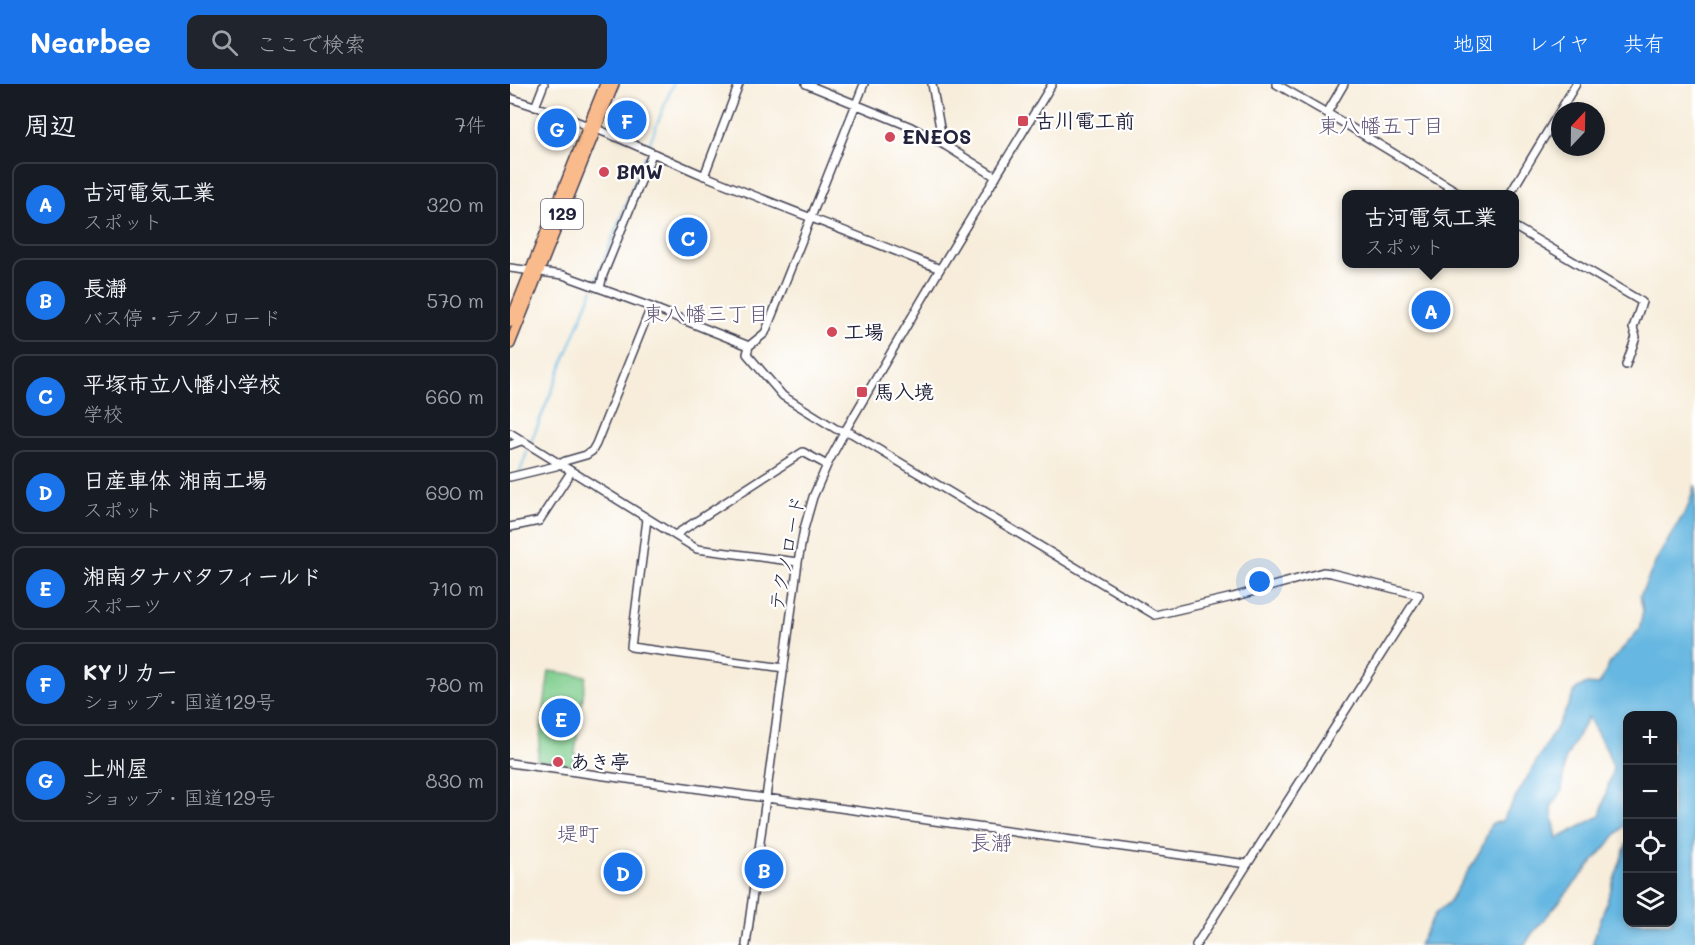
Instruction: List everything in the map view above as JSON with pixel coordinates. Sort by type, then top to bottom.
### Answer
[{"type":"highway","name":"129","points":[[510,344],[535,270],[592,128],[605,84]]},
{"type":"highway","name":"129","points":[[592,128],[615,84]]},
{"type":"highway","name":"129","points":[[510,322],[535,270]]},
{"type":"street","points":[[535,107],[544,84]]},
{"type":"street","points":[[704,176],[739,84]]},
{"type":"street","points":[[806,84],[911,127],[996,177]]},
{"type":"street","points":[[864,84],[765,333],[749,346],[747,354],[783,396],[836,429],[851,433],[1155,615],[1233,597],[1323,572],[1419,595],[1196,945]]},
{"type":"street","points":[[932,84],[943,144]]},
{"type":"street","name":"テクノロード","points":[[746,945],[798,562],[813,497],[845,431],[1052,84]]},
{"type":"street","points":[[1276,84],[1453,190]]},
{"type":"street","points":[[1327,113],[1344,84]]},
{"type":"street","points":[[1513,190],[1576,84]]},
{"type":"street","points":[[510,98],[629,142],[704,176],[940,269]]},
{"type":"street","points":[[600,288],[603,275],[652,154]]},
{"type":"street","points":[[1519,229],[1642,302],[1633,327],[1636,337],[1626,365]]},
{"type":"street","points":[[510,268],[563,275],[749,346]]},
{"type":"street","points":[[510,477],[560,465],[592,451],[651,307]]},
{"type":"street","points":[[510,433],[697,549],[798,562]]},
{"type":"street","points":[[510,444],[521,441]]},
{"type":"street","points":[[675,535],[802,452],[827,465]]},
{"type":"street","points":[[510,527],[539,521],[571,472]]},
{"type":"street","points":[[647,519],[631,647],[784,668]]},
{"type":"street","points":[[510,763],[1247,864]]},
{"type":"green space","points":[[549,671],[586,676],[573,766],[537,760]]},
{"type":"water","points":[[1695,485],[1695,945],[1592,945],[1623,854],[1623,927],[1677,927],[1677,711],[1623,711],[1623,827],[1525,945],[1419,945],[1435,914],[1449,902],[1480,852],[1491,824],[1502,821],[1576,689],[1585,684],[1599,685],[1610,663],[1639,630],[1643,611],[1640,596],[1658,557],[1688,507]],"holes":[[[1588,717],[1607,751],[1613,768],[1600,816],[1557,839],[1551,807],[1562,791],[1565,760]]]},
{"type":"waterway","points":[[648,147],[673,84]]},
{"type":"waterway","points":[[595,282],[645,156]]},
{"type":"waterway","points":[[531,442],[593,289]]},
{"type":"waterway","points":[[520,472],[528,449]]},
{"type":"place","name":"KYリカー","points":[[627,120]]},
{"type":"place","name":"古川電工前","points":[[1023,121]]},
{"type":"place","name":"上州屋","points":[[557,128]]},
{"type":"place","name":"ENEOS","points":[[890,137]]},
{"type":"place","name":"BMW","points":[[604,172]]},
{"type":"place","name":"平塚市立八幡小学校","points":[[688,237]]},
{"type":"place","name":"古河電気工業","points":[[1431,310]]},
{"type":"place","name":"工場","points":[[832,332]]},
{"type":"place","name":"馬入境","points":[[862,392]]},
{"type":"place","name":"湘南タナバタフィールド","points":[[561,718]]},
{"type":"place","name":"あき亭","points":[[558,762]]},
{"type":"place","name":"長瀞","points":[[764,869]]},
{"type":"place","name":"日産車体 湘南工場","points":[[623,872]]},
{"type":"district","name":"東八幡五丁目","points":[[1381,126]]},
{"type":"district","name":"東八幡三丁目","points":[[706,314]]},
{"type":"district","name":"堤町","points":[[578,834]]},
{"type":"district","name":"長瀞","points":[[991,843]]}]
